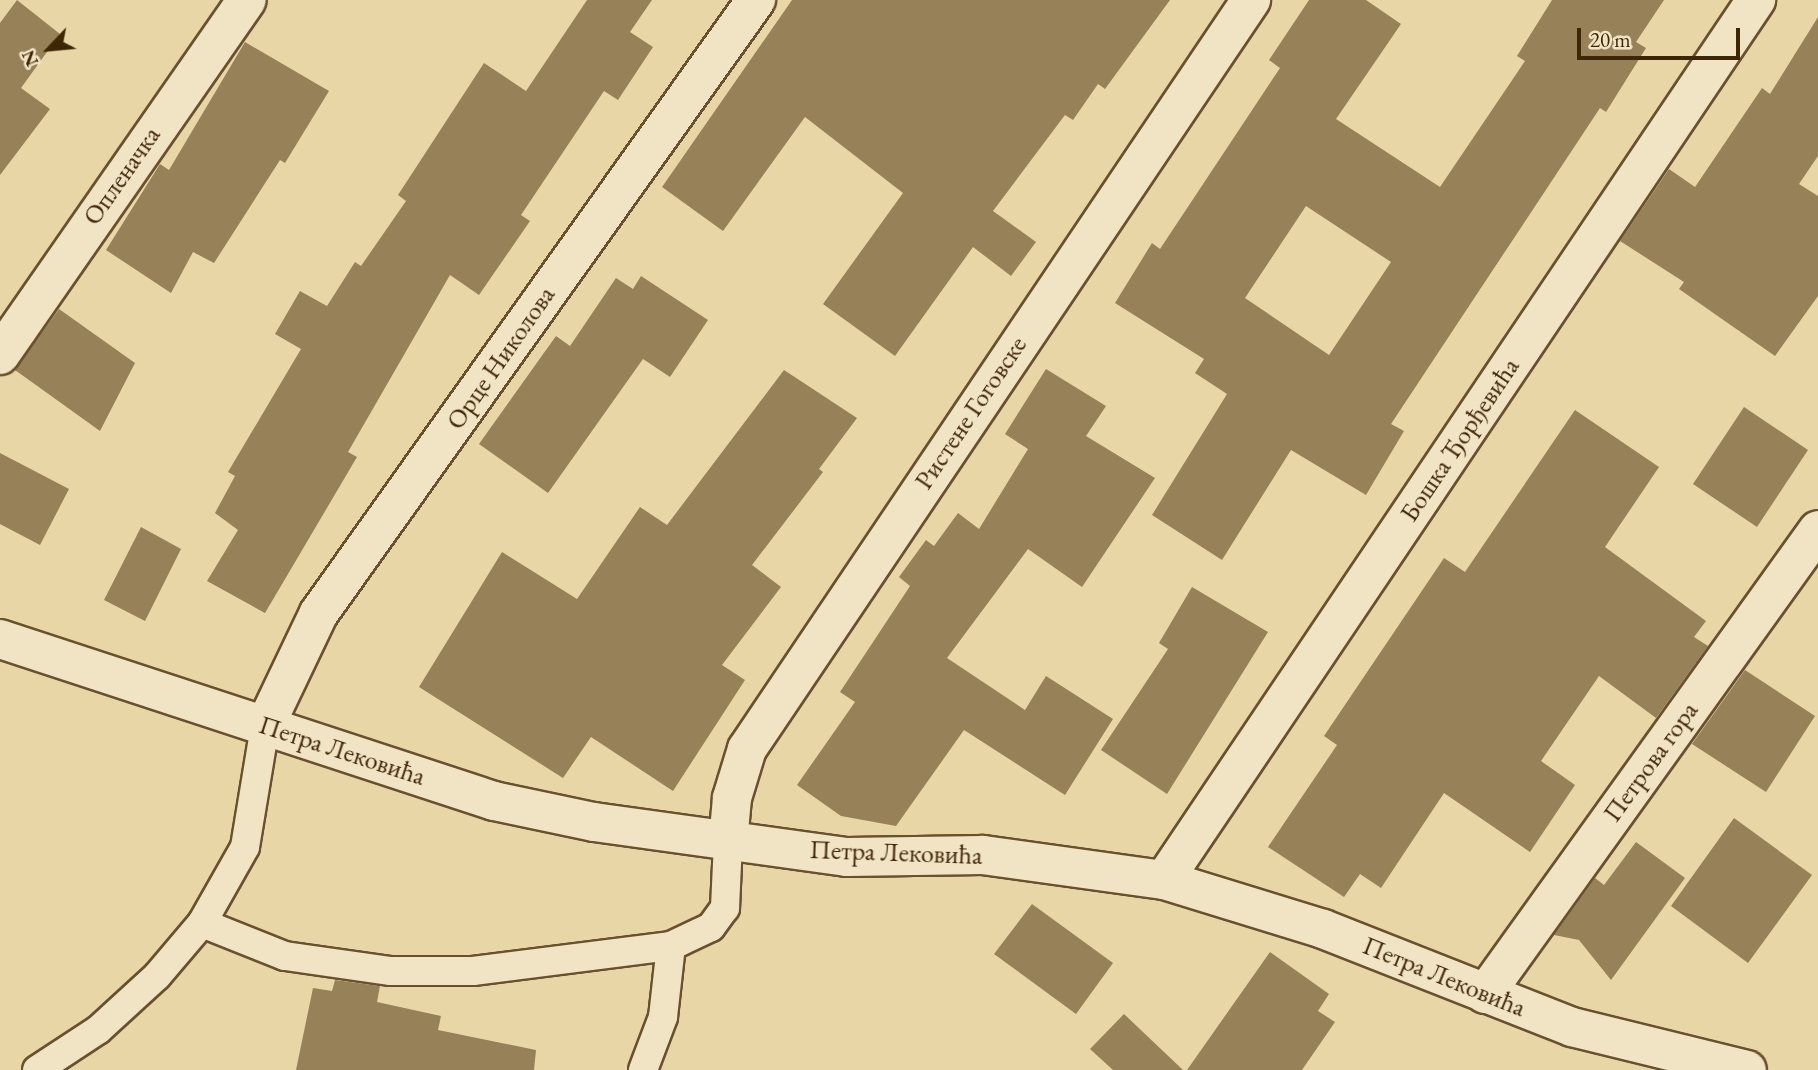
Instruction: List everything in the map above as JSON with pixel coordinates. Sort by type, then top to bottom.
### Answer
[{"type":"street","name":"Опленачка","points":[[0,355],[247,0]]},
{"type":"street","name":"Орце Николова","points":[[265,726],[319,613],[756,0]]},
{"type":"street","name":"Ристене Гоговске","points":[[728,842],[732,798],[747,749],[1251,0]]},
{"type":"street","name":"Бошка Ђорђевића","points":[[1164,880],[1756,0]]},
{"type":"street","name":"Петрова гора","points":[[1485,994],[1818,530]]},
{"type":"street","name":"Петра Лековића","points":[[0,639],[494,801],[594,822],[847,857],[983,855],[1164,880],[1322,929],[1572,1027],[1747,1070]]},
{"type":"lane","points":[[37,1070],[98,1030],[157,976],[202,923],[245,846],[265,726]]},
{"type":"lane","points":[[202,923],[285,956],[391,971],[473,971],[671,946],[711,927],[725,908],[728,842]]},
{"type":"lane","points":[[643,1070],[663,1017],[671,946]]},
{"type":"building","points":[[17,0],[60,34],[21,88],[50,109],[0,175],[0,23]]},
{"type":"building","points":[[587,0],[652,0],[630,32],[653,47],[618,100],[604,91],[521,215],[530,221],[479,295],[450,275],[348,452],[357,457],[265,613],[207,581],[238,530],[215,513],[235,476],[228,472],[301,349],[275,334],[300,291],[327,306],[355,262],[361,266],[406,201],[398,195],[484,63],[526,91]]},
{"type":"building","points":[[792,0],[1170,0],[1105,89],[1098,84],[1073,120],[1065,115],[993,211],[1036,242],[1011,276],[973,247],[895,356],[823,304],[903,193],[805,117],[723,231],[662,187]]},
{"type":"building","points":[[1309,0],[1366,0],[1401,24],[1336,119],[1440,187],[1525,61],[1517,56],[1552,0],[1664,0],[1636,42],[1646,48],[1606,112],[1600,108],[1391,424],[1404,431],[1366,495],[1291,450],[1222,560],[1152,515],[1227,394],[1195,373],[1204,359],[1115,303],[1152,243],[1160,249],[1280,68],[1269,60]],"holes":[[[1306,206],[1391,262],[1329,355],[1245,298]]]},
{"type":"building","points":[[1818,17],[1818,156],[1799,184],[1818,196],[1818,296],[1775,356],[1679,289],[1684,282],[1620,241],[1669,169],[1695,187],[1762,88],[1770,94]]},
{"type":"building","points":[[245,42],[329,91],[285,163],[280,160],[214,263],[193,252],[171,293],[106,250],[160,164],[169,170]]},
{"type":"building","points":[[641,276],[708,320],[670,377],[643,359],[548,493],[479,444],[556,336],[570,346],[616,278],[633,289]]},
{"type":"building","points":[[59,309],[135,363],[100,431],[15,370]]},
{"type":"building","points":[[1046,369],[1106,406],[1086,436],[1155,478],[1082,587],[1028,549],[947,658],[1025,710],[1046,676],[1113,719],[1065,795],[964,730],[896,826],[841,816],[797,785],[855,702],[840,692],[910,586],[899,577],[926,540],[934,546],[958,513],[979,529],[1028,449],[1005,434]]},
{"type":"building","points":[[784,370],[857,418],[819,469],[823,472],[752,565],[781,587],[722,665],[745,680],[673,791],[591,737],[563,778],[419,687],[502,552],[577,599],[640,507],[667,525]]},
{"type":"building","points":[[1744,407],[1808,450],[1757,527],[1693,484]]},
{"type":"building","points":[[1575,410],[1659,467],[1605,547],[1706,621],[1694,637],[1708,646],[1656,718],[1599,676],[1541,761],[1575,785],[1530,852],[1444,793],[1381,888],[1360,874],[1344,897],[1268,847],[1337,745],[1324,736],[1444,558],[1465,572]]},
{"type":"building","points":[[0,453],[69,489],[40,545],[0,524]]},
{"type":"building","points":[[141,527],[181,549],[145,621],[104,600]]},
{"type":"building","points":[[1192,587],[1268,632],[1167,794],[1101,750],[1168,649],[1159,643]]},
{"type":"building","points":[[1745,670],[1815,716],[1766,792],[1692,744]]},
{"type":"building","points":[[1734,818],[1812,875],[1748,963],[1671,906]]},
{"type":"building","points":[[1636,842],[1685,878],[1611,980],[1579,940],[1554,935],[1595,878],[1604,885]]},
{"type":"building","points":[[1032,904],[1113,963],[1076,1014],[994,954]]},
{"type":"building","points":[[1270,952],[1329,994],[1318,1011],[1335,1022],[1302,1070],[1187,1070]]},
{"type":"building","points":[[335,980],[380,986],[377,1002],[441,1016],[438,1030],[536,1050],[534,1070],[296,1070],[313,988],[332,991]]},
{"type":"building","points":[[1124,1014],[1183,1070],[1113,1070],[1090,1049]]}]
